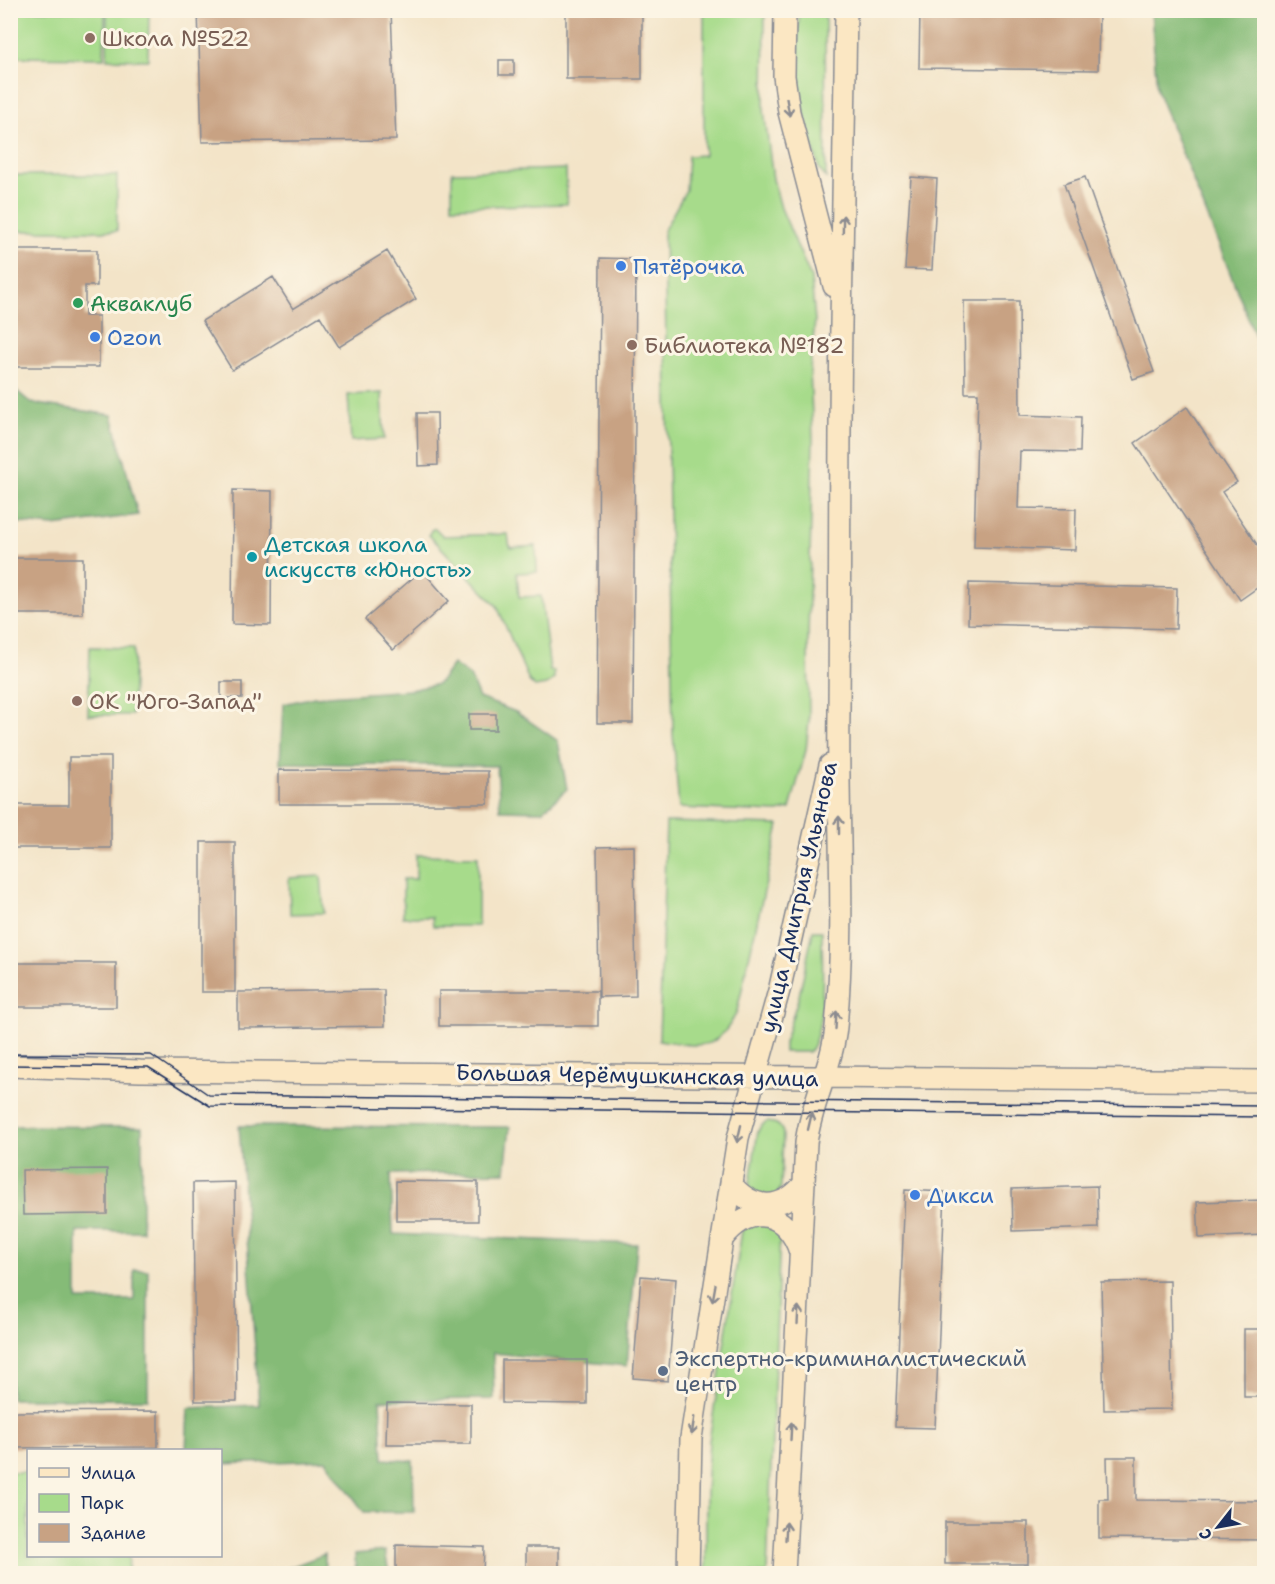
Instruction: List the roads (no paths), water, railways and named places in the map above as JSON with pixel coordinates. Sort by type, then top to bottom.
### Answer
[{"type":"main road","name":"улица Дмитрия Ульянова","points":[[785,10],[784,75],[789,112],[833,278],[841,324]]},
{"type":"main road","name":"улица Дмитрия Ульянова","points":[[784,1574],[809,1122],[832,1051],[836,1028],[840,928],[838,717],[846,10]]},
{"type":"main road","name":"улица Дмитрия Ульянова","points":[[688,1574],[691,1438],[738,1138],[780,987],[832,759],[838,717]]},
{"type":"main road","name":"Большая Черёмушкинская улица","points":[[10,1066],[140,1071],[1264,1081]]},
{"type":"main road","points":[[731,1184],[746,1199],[767,1205],[788,1199],[804,1184]]},
{"type":"main road","points":[[723,1238],[731,1227],[741,1220],[755,1216],[767,1216],[780,1221],[790,1229],[801,1252]]},
{"type":"tram line","points":[[10,1054],[151,1055],[209,1095],[1264,1106]]},
{"type":"tram line","points":[[10,1065],[148,1067],[210,1106],[1264,1117]]},
{"type":"place","name":"Школа №522","points":[[90,38]]},
{"type":"place","name":"Пятёрочка","points":[[621,266]]},
{"type":"place","name":"Акваклуб","points":[[78,303]]},
{"type":"place","name":"Ozon","points":[[95,337]]},
{"type":"place","name":"Библиотека №182","points":[[632,345]]},
{"type":"place","name":"Детская школа искусств «Юность»","points":[[252,557]]},
{"type":"place","name":"ОК \"Юго-Запад\"","points":[[77,701]]},
{"type":"place","name":"Дикси","points":[[915,1195]]},
{"type":"place","name":"Экспертно-криминалистический центр","points":[[663,1371]]}]
